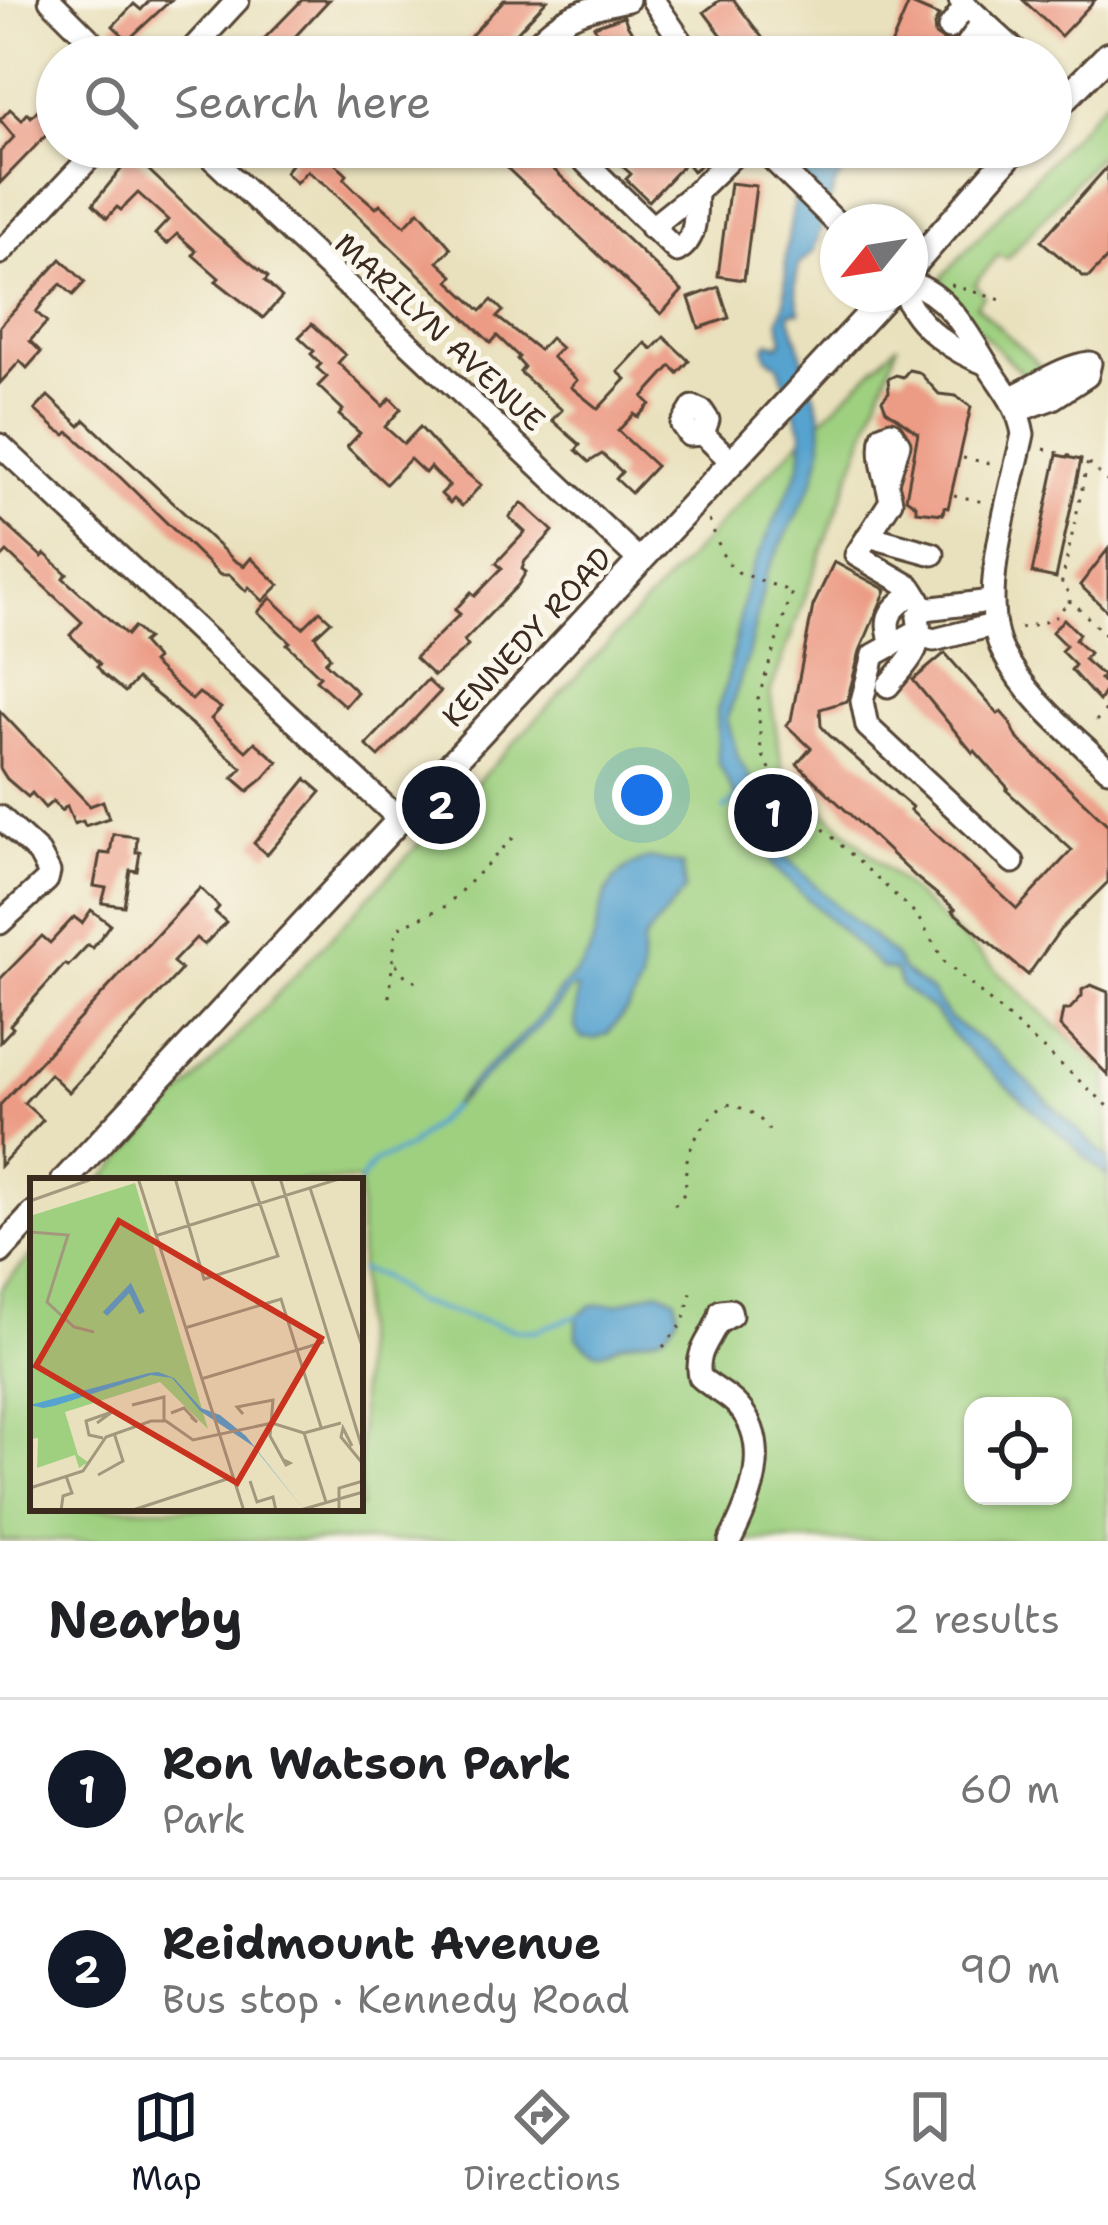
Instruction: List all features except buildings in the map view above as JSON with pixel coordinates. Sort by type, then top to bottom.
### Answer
[{"type":"main road","points":[[1072,86],[1107,59]]},
{"type":"main road","points":[[928,247],[992,168]]},
{"type":"main road","name":"KENNEDY ROAD","points":[[67,1178],[871,312]]},
{"type":"main road","points":[[0,1251],[30,1218]]},
{"type":"street","points":[[50,0],[86,36]]},
{"type":"street","points":[[205,36],[238,0]]},
{"type":"street","points":[[543,36],[574,11],[628,0]]},
{"type":"street","points":[[653,0],[678,36]]},
{"type":"street","points":[[949,28],[963,3],[999,36]]},
{"type":"street","points":[[973,36],[983,21]]},
{"type":"street","points":[[0,253],[80,168]]},
{"type":"street","name":"MARILYN AVENUE","points":[[222,168],[639,560]]},
{"type":"street","points":[[591,168],[677,251],[688,245],[694,229],[696,193]]},
{"type":"street","points":[[651,228],[721,168]]},
{"type":"street","points":[[780,168],[820,207]]},
{"type":"street","points":[[928,291],[972,334],[1014,404],[1023,434],[991,602],[993,625],[1012,668],[1108,770]]},
{"type":"street","points":[[915,312],[956,353],[987,364]]},
{"type":"street","points":[[703,434],[732,462]]},
{"type":"street","points":[[0,445],[399,819]]},
{"type":"street","points":[[887,482],[890,501],[856,555],[919,600]]},
{"type":"street","points":[[868,536],[933,554]]},
{"type":"street","points":[[893,645],[886,629],[889,616],[919,600],[991,602]]},
{"type":"street","points":[[888,686],[922,637],[919,600]]},
{"type":"street","points":[[993,625],[934,640],[912,634],[874,656],[862,701],[867,726],[1013,862]]},
{"type":"street","points":[[0,817],[39,853],[49,872],[47,880],[0,923]]},
{"type":"street","points":[[718,1323],[701,1346],[700,1377],[734,1401],[753,1427],[756,1440],[750,1498],[730,1541]]},
{"type":"path","points":[[946,284],[1001,300]]},
{"type":"path","points":[[1044,448],[1088,461],[1108,482]]},
{"type":"path","points":[[963,458],[990,463]]},
{"type":"path","points":[[1088,461],[1061,586],[1069,592],[1069,602],[1108,638]]},
{"type":"path","points":[[954,496],[982,502]]},
{"type":"path","points":[[692,504],[713,524],[725,560],[738,572],[792,592],[758,699],[761,752],[782,790],[916,914],[944,961],[1108,1106]]},
{"type":"path","points":[[1020,628],[1057,618],[1065,601],[1069,602]]},
{"type":"path","points":[[1096,721],[1108,707]]},
{"type":"path","points":[[389,997],[397,929],[446,906],[515,836]]},
{"type":"path","points":[[394,962],[407,977],[423,985]]},
{"type":"path","points":[[674,1205],[683,1199],[686,1164],[716,1110],[727,1104],[745,1108],[759,1116],[772,1134]]},
{"type":"path","points":[[663,1347],[683,1323],[693,1285]]},
{"type":"green space","points":[[1108,97],[1108,145],[1007,259],[998,255],[975,284],[984,295],[976,305],[1044,370],[1022,374],[949,299],[942,277],[1043,168],[1072,168],[1072,136]]},
{"type":"green space","points":[[898,344],[770,693],[783,773],[1108,1073],[1108,1541],[0,1541],[0,1289],[30,1257],[30,1511],[363,1511],[363,1178],[104,1178],[776,465]]},
{"type":"water","points":[[800,168],[845,168],[829,204],[820,204],[820,231],[813,252],[798,265],[795,287],[800,312],[791,312],[790,317],[821,415],[822,448],[813,483],[767,572],[748,656],[727,719],[739,760],[752,780],[751,811],[779,850],[895,956],[902,970],[931,991],[949,1018],[994,1050],[1108,1159],[1108,1177],[959,1043],[933,1010],[901,986],[895,971],[881,968],[774,867],[737,821],[736,799],[718,762],[717,710],[748,578],[802,454],[802,431],[778,365],[767,357],[765,348],[768,342],[779,345],[783,340],[779,320],[785,302],[786,251]]},
{"type":"water","points":[[649,858],[682,865],[685,890],[643,941],[641,983],[629,1008],[608,1033],[581,1038],[575,1028],[577,989],[571,988],[548,1018],[452,1107],[540,1017],[582,966],[608,890],[630,866]]},
{"type":"water","points":[[658,1290],[675,1298],[678,1314],[666,1331],[600,1352],[577,1337],[577,1316],[592,1305],[618,1304]]},
{"type":"waterway","points":[[724,809],[736,799]]},
{"type":"waterway","points":[[363,1178],[374,1162],[408,1148],[452,1107]]},
{"type":"waterway","points":[[363,1271],[381,1276],[414,1302],[515,1330],[534,1331],[577,1316]]},
{"type":"place","name":"Reidmount Avenue","points":[[441,805]]},
{"type":"place","name":"Ron Watson Park","points":[[773,813]]}]
